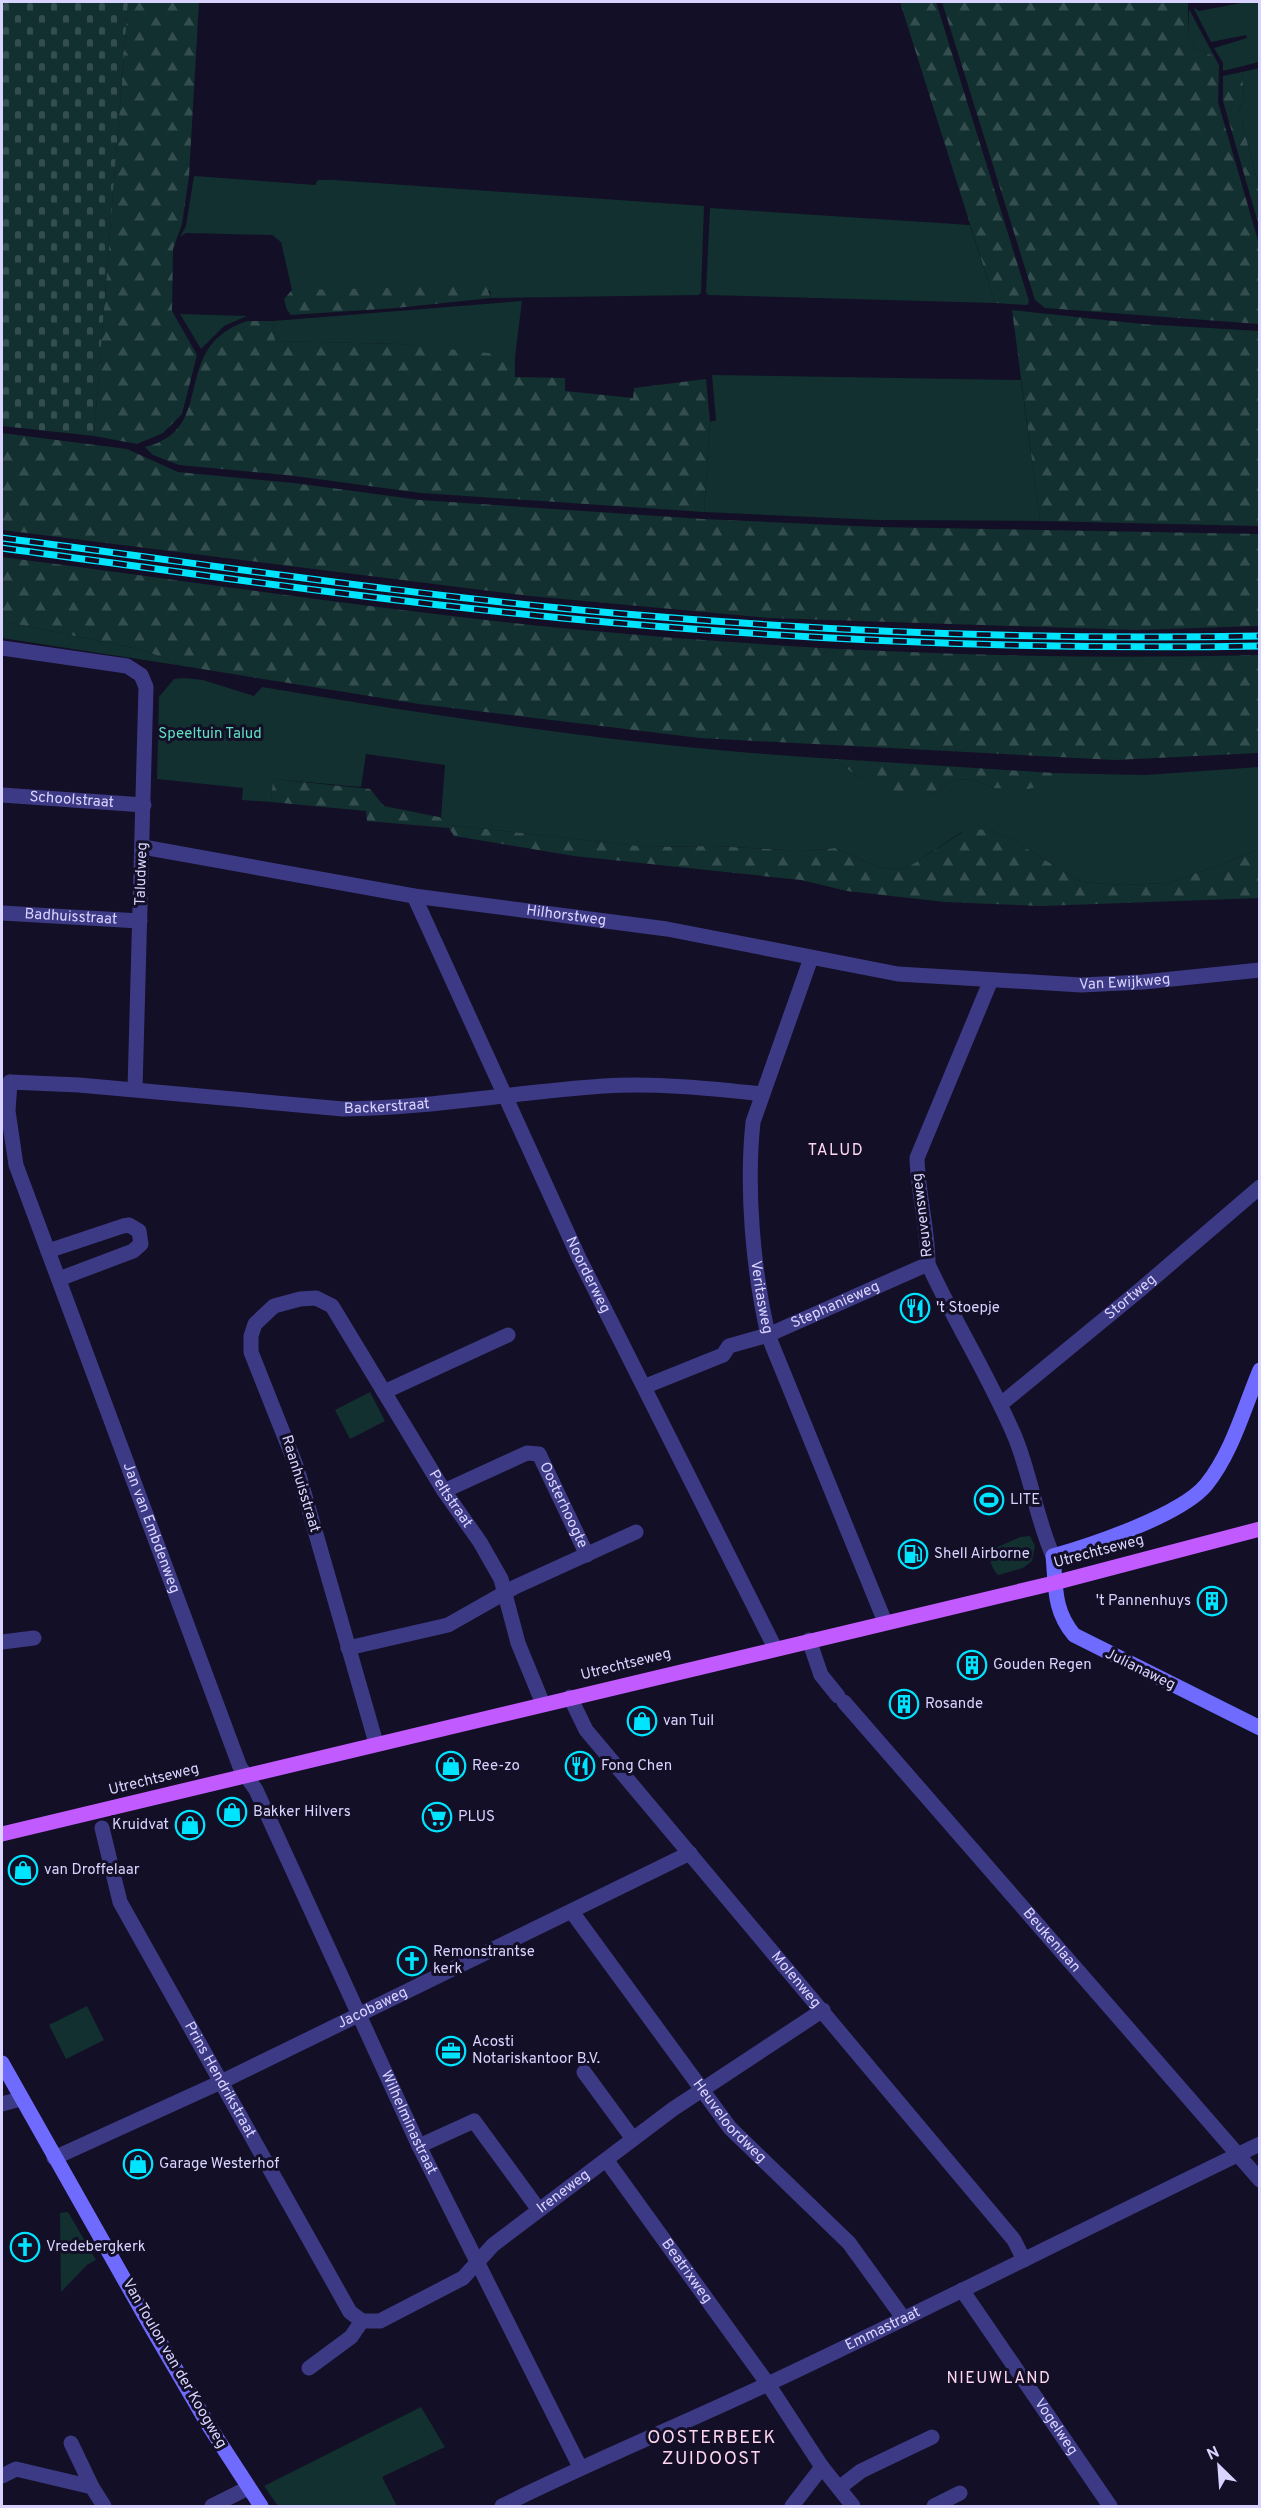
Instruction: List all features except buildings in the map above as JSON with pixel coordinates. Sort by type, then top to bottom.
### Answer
[{"type":"main road","name":"Utrechtseweg","points":[[2,1834],[775,1647],[1054,1583],[1260,1529]]},
{"type":"street","name":"Taludweg","points":[[2,648],[127,666],[141,675],[146,687],[135,1089]]},
{"type":"street","name":"Schoolstraat","points":[[2,795],[144,806]]},
{"type":"street","name":"Hilhorstweg","points":[[143,847],[414,896],[667,929],[898,974],[991,980]]},
{"type":"street","name":"Noorderweg","points":[[414,896],[579,1258],[646,1386],[775,1647]]},
{"type":"street","name":"Badhuisstraat","points":[[2,913],[140,921]]},
{"type":"street","name":"Veritasweg","points":[[811,958],[753,1122],[751,1145],[756,1256],[768,1335],[885,1622]]},
{"type":"street","name":"Van Ewijkweg","points":[[991,980],[1081,984],[1133,983],[1260,970]]},
{"type":"street","name":"Reuvensweg","points":[[991,980],[917,1158],[918,1185],[928,1243],[928,1264],[1001,1404],[1028,1470],[1046,1540],[1053,1556],[1054,1583]]},
{"type":"street","name":"Backerstraat","points":[[6,1077],[343,1108],[386,1108],[603,1086],[684,1085],[762,1094]]},
{"type":"street","name":"Jan van Embdenweg","points":[[6,1077],[8,1111],[16,1165],[240,1767],[246,1776]]},
{"type":"street","name":"Stortweg","points":[[1001,1404],[1132,1297],[1260,1187]]},
{"type":"street","points":[[48,1251],[123,1226],[129,1225],[139,1231],[141,1244],[134,1251],[59,1280]]},
{"type":"street","name":"Stephanieweg","points":[[646,1386],[723,1355],[729,1347],[768,1335],[928,1264]]},
{"type":"street","name":"Peltstraat","points":[[255,1324],[274,1306],[286,1301],[316,1299],[332,1306],[444,1491],[480,1542],[507,1592],[518,1643],[543,1704]]},
{"type":"street","name":"Raanhuisstraat","points":[[255,1324],[251,1336],[251,1352],[297,1468],[376,1743]]},
{"type":"street","points":[[384,1392],[508,1335]]},
{"type":"street","points":[[1053,1556],[1085,1547],[1179,1507],[1195,1496],[1205,1486],[1224,1457],[1260,1370]]},
{"type":"street","name":"Oosterhoogte","points":[[444,1491],[527,1453],[539,1454],[587,1555]]},
{"type":"street","points":[[348,1648],[448,1625],[507,1592],[636,1532]]},
{"type":"street","name":"Julianaweg","points":[[1054,1583],[1061,1618],[1080,1640],[1260,1728]]},
{"type":"street","points":[[2,1642],[34,1638]]},
{"type":"street","name":"Beukenlaan","points":[[809,1640],[820,1675],[1260,2180]]},
{"type":"street","name":"Molenweg","points":[[570,1697],[586,1730],[1014,2240],[1024,2260]]},
{"type":"street","name":"Wilhelminastraat","points":[[246,1776],[256,1790],[357,2016],[419,2146],[479,2260],[580,2467]]},
{"type":"street","name":"Prins Hendrikstraat","points":[[102,1828],[120,1902],[350,2312],[362,2321]]},
{"type":"street","name":"Jacobaweg","points":[[54,2158],[221,2082],[690,1853]]},
{"type":"street","name":"Heuveloordweg","points":[[572,1912],[730,2128],[849,2243],[903,2319]]},
{"type":"street","name":"Ireneweg","points":[[362,2321],[380,2321],[451,2285],[493,2245],[700,2089],[823,2010]]},
{"type":"street","name":"Van Toulon van der Koogweg","points":[[2,2063],[54,2158],[248,2488],[261,2506]]},
{"type":"street","points":[[584,2072],[633,2139]]},
{"type":"street","points":[[2,2104],[20,2099]]},
{"type":"street","points":[[419,2146],[474,2121],[539,2210]]},
{"type":"street","name":"Emmastraat","points":[[502,2506],[580,2467],[768,2384],[1260,2144]]},
{"type":"street","name":"Beatrixweg","points":[[607,2161],[768,2384],[822,2467],[853,2506]]},
{"type":"street","name":"Vogelweg","points":[[962,2290],[1110,2506]]},
{"type":"street","points":[[309,2368],[351,2337],[362,2321]]},
{"type":"street","points":[[839,2488],[861,2471],[932,2437]]},
{"type":"street","points":[[70,2443],[104,2506]]},
{"type":"street","points":[[792,2506],[822,2467]]},
{"type":"street","points":[[2,2476],[16,2469],[92,2487]]},
{"type":"street","points":[[212,2506],[248,2488]]},
{"type":"street","points":[[934,2506],[960,2493]]},
{"type":"green space","points":[[2,2],[128,2],[94,436],[2,426]]},
{"type":"green space","points":[[128,2],[199,2],[189,176],[182,224],[173,249],[172,311],[197,355],[182,414],[163,433],[137,444],[94,436]]},
{"type":"green space","points":[[900,2],[936,2],[1029,301],[1027,305],[995,303]]},
{"type":"green space","points":[[942,2],[1188,2],[1188,36],[1194,48],[1214,56],[1219,65],[1218,102],[1259,244],[1259,324],[1045,308],[1035,300]]},
{"type":"green space","points":[[1246,2],[1259,2],[1259,62],[1223,71],[1223,63],[1214,48],[1247,38],[1246,35],[1211,42],[1193,7],[1199,11]]},
{"type":"green space","points":[[1189,9],[1214,56],[1194,48],[1188,36]]},
{"type":"green space","points":[[1259,68],[1259,188],[1239,110],[1244,99],[1242,72]]},
{"type":"green space","points":[[1242,72],[1244,99],[1239,110],[1259,188],[1259,226],[1223,101],[1223,76]]},
{"type":"green space","points":[[194,176],[315,185],[318,180],[333,180],[704,206],[701,293],[698,295],[491,298],[490,291],[292,290],[281,242],[272,235],[186,233],[180,237],[186,226]]},
{"type":"green space","points":[[710,208],[970,225],[995,303],[708,295],[706,292]]},
{"type":"green space","points":[[486,286],[491,298],[396,308],[291,315],[284,299],[292,290]]},
{"type":"green space","points":[[522,301],[515,357],[399,344],[275,341],[273,321]]},
{"type":"green space","points":[[1012,310],[1142,324],[1259,331],[1259,526],[1040,521]]},
{"type":"green space","points":[[180,314],[247,316],[224,326],[201,349]]},
{"type":"green space","points":[[247,321],[273,321],[275,341],[399,344],[508,355],[515,357],[515,377],[565,378],[565,391],[633,398],[634,388],[706,379],[710,422],[704,512],[421,493],[295,476],[179,465],[153,455],[145,447],[168,438],[181,424],[189,406],[199,368],[208,350],[223,333]]},
{"type":"green space","points":[[712,375],[1021,380],[1040,521],[878,520],[704,512],[710,422],[716,420]]},
{"type":"green space","points":[[2,433],[127,449],[178,472],[294,483],[420,500],[703,519],[878,527],[1259,534],[1259,626],[1136,630],[769,618],[530,596],[2,530]]},
{"type":"green space","points":[[2,557],[520,624],[677,638],[926,653],[1093,657],[1259,655],[1259,753],[1115,760],[700,738],[419,704],[183,666],[143,650],[2,621]]},
{"type":"green space","points":[[2,621],[143,650],[183,666],[2,638]]},
{"type":"green space","name":"Speeltuin Talud","points":[[174,679],[203,680],[254,696],[262,687],[547,730],[690,747],[835,759],[859,778],[929,796],[953,780],[973,779],[994,788],[1054,783],[1054,773],[1145,775],[1259,767],[1259,850],[1169,883],[1122,885],[1081,882],[1004,835],[988,830],[962,832],[910,866],[898,870],[878,867],[835,848],[805,851],[712,846],[647,847],[450,825],[441,817],[445,765],[366,754],[361,787],[273,779],[271,802],[242,800],[243,788],[157,779],[159,697]]},
{"type":"green space","points":[[835,759],[1054,773],[1054,783],[1028,789],[994,788],[973,779],[953,780],[929,796],[892,795],[859,778]]},
{"type":"green space","points":[[273,779],[370,789],[384,806],[444,818],[450,825],[648,847],[712,846],[805,851],[835,848],[878,867],[898,870],[910,866],[963,832],[973,829],[988,830],[1004,835],[1081,882],[1122,885],[1169,883],[1259,850],[1259,898],[1042,906],[945,902],[847,891],[801,880],[574,856],[454,836],[449,828],[367,821],[366,811],[271,802]]},
{"type":"green space","points":[[370,1392],[385,1421],[350,1439],[335,1410]]},
{"type":"green space","points":[[1030,1536],[1035,1546],[1032,1561],[1023,1568],[998,1575],[991,1563],[991,1550],[1020,1537]]},
{"type":"green space","points":[[87,2006],[104,2040],[66,2059],[49,2025]]},
{"type":"green space","points":[[68,2212],[96,2260],[87,2265],[61,2292],[60,2213]]},
{"type":"green space","points":[[421,2407],[445,2447],[382,2477],[397,2506],[278,2506],[264,2486]]},
{"type":"railway","points":[[2,538],[460,597],[694,620],[936,633],[1098,637],[1260,636]]},
{"type":"railway","points":[[2,548],[422,603],[649,626],[823,638],[998,645],[1260,646]]},
{"type":"place","name":"'t Stoepje","points":[[915,1308]]},
{"type":"place","name":"LITE","points":[[989,1500]]},
{"type":"place","name":"Shell Airborne","points":[[913,1554]]},
{"type":"place","name":"'t Pannenhuys","points":[[1212,1601]]},
{"type":"place","name":"Gouden Regen","points":[[972,1665]]},
{"type":"place","name":"Rosande","points":[[904,1704]]},
{"type":"place","name":"van Tuil","points":[[642,1721]]},
{"type":"place","name":"Ree-zo","points":[[451,1766]]},
{"type":"place","name":"Fong Chen","points":[[580,1766]]},
{"type":"place","name":"Bakker Hilvers","points":[[232,1812]]},
{"type":"place","name":"PLUS","points":[[437,1817]]},
{"type":"place","name":"Kruidvat","points":[[190,1825]]},
{"type":"place","name":"van Droffelaar","points":[[23,1870]]},
{"type":"place","name":"Remonstrantse kerk","points":[[412,1961]]},
{"type":"place","name":"Acosti Notariskantoor B.V.","points":[[451,2051]]},
{"type":"place","name":"Garage Westerhof","points":[[138,2164]]},
{"type":"place","name":"Vredebergkerk","points":[[25,2247]]},
{"type":"district","name":"TALUD","points":[[836,1151]]},
{"type":"district","name":"NIEUWLAND","points":[[999,2379]]},
{"type":"district","name":"OOSTERBEEK ZUIDOOST","points":[[712,2448]]}]
